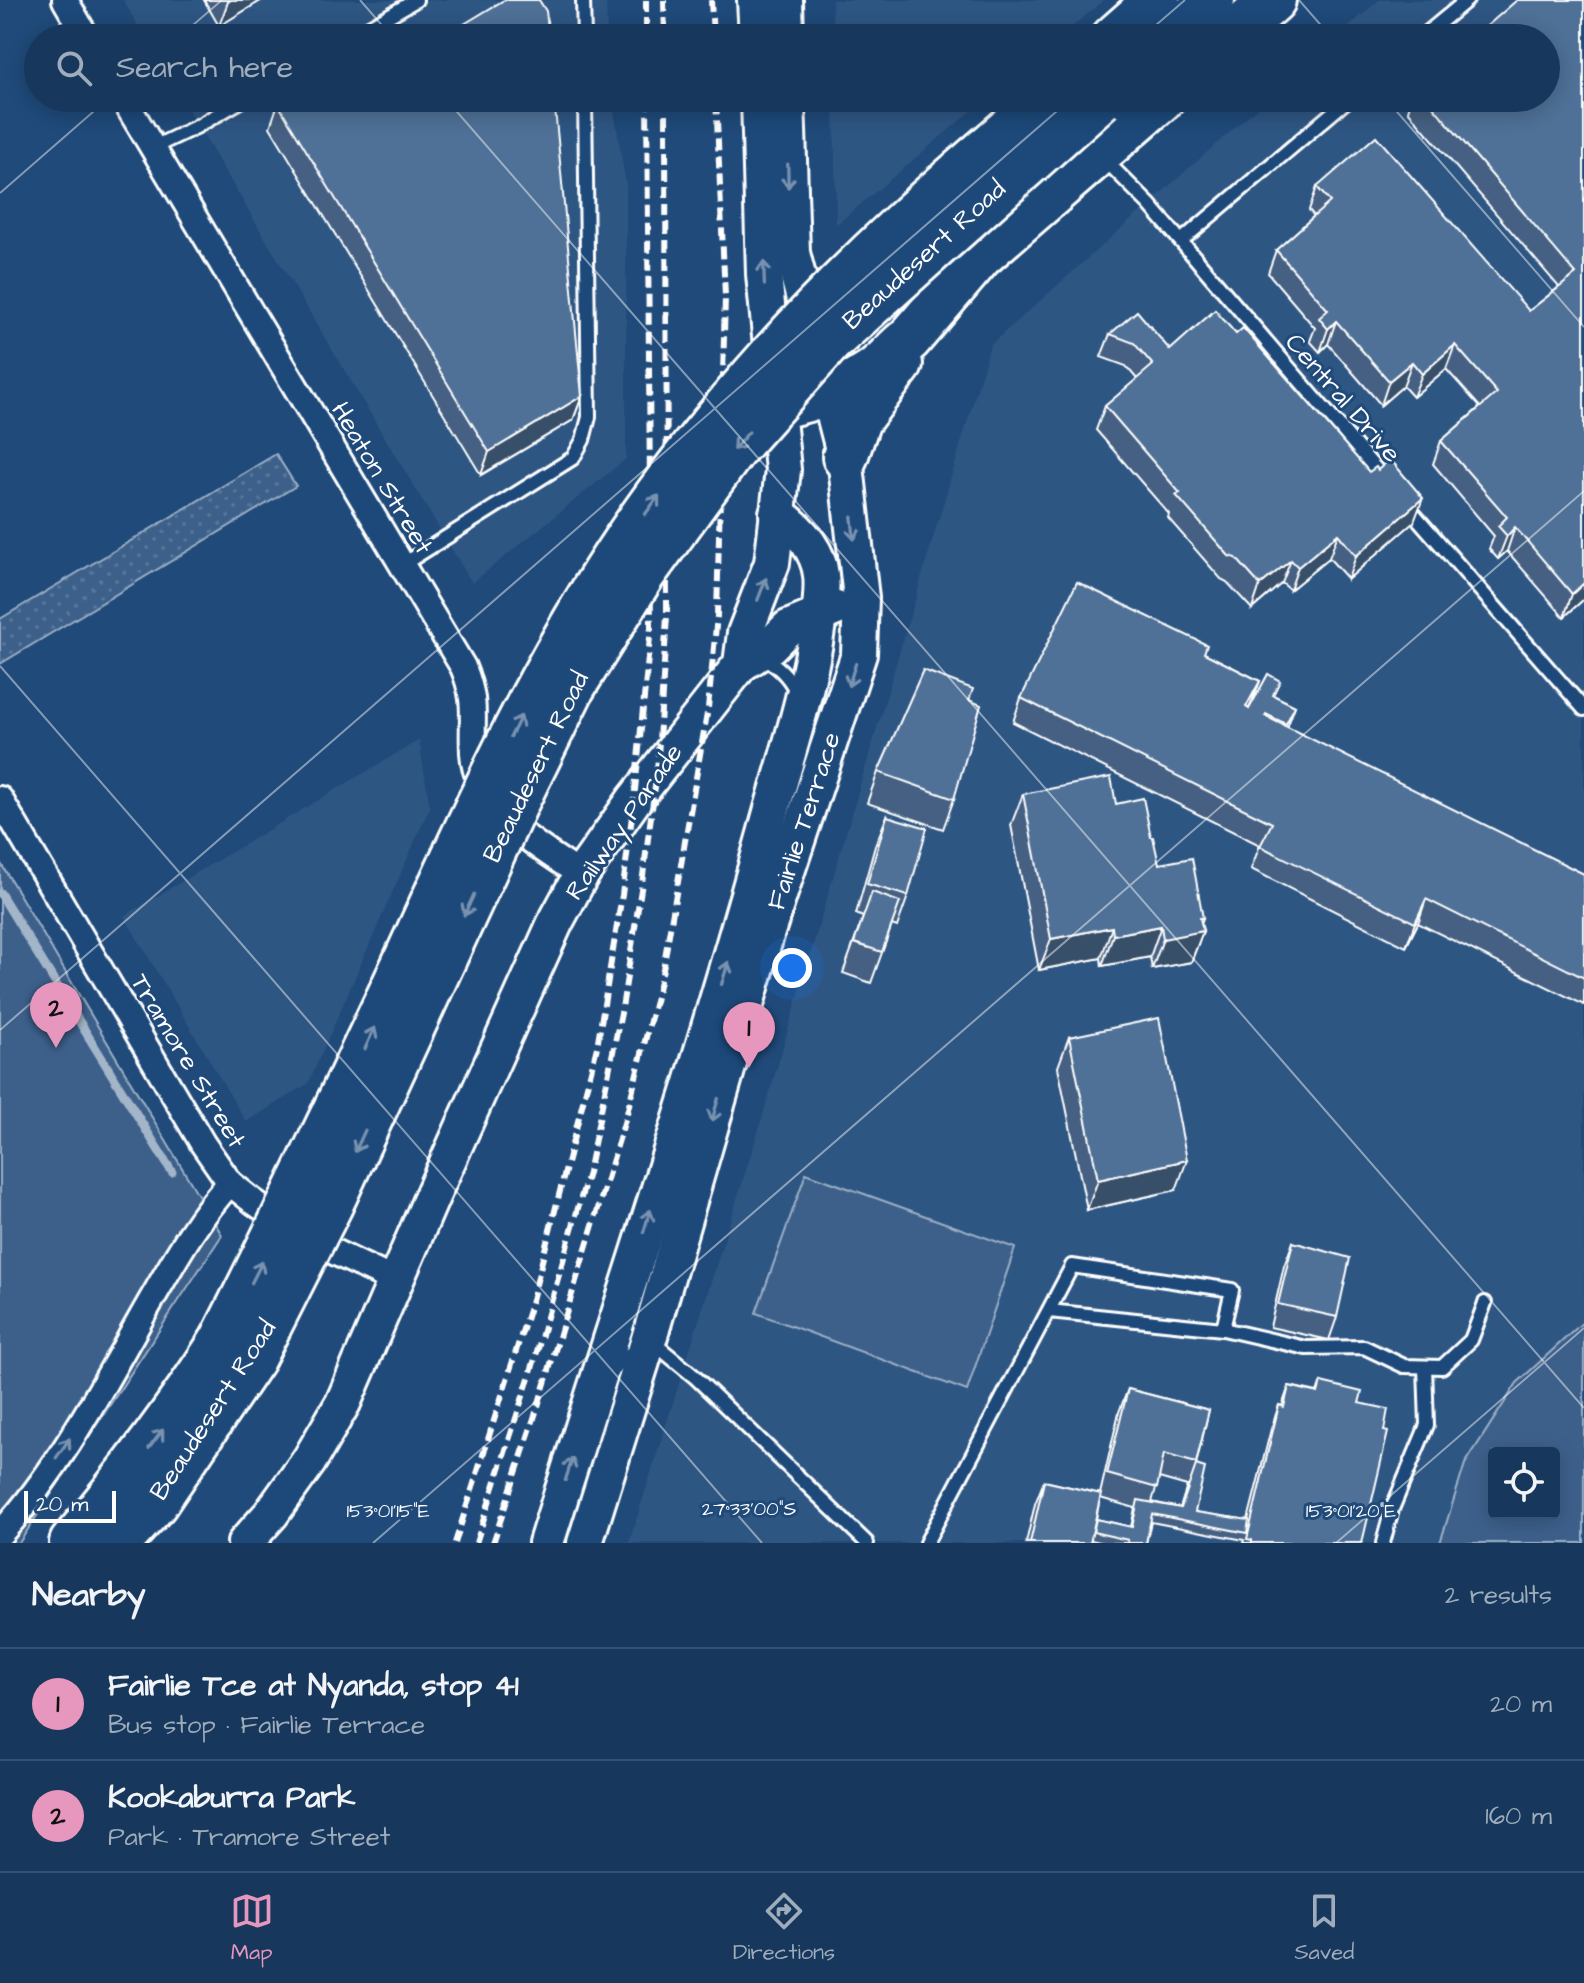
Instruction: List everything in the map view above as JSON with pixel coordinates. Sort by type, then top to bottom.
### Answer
[{"type":"highway","points":[[1130,24],[1157,0]]},
{"type":"highway","points":[[1185,24],[1212,0]]},
{"type":"highway","points":[[1246,24],[1273,0]]},
{"type":"highway","name":"Beaudesert Road","points":[[72,1543],[127,1478],[180,1407],[237,1350],[301,1186],[495,768],[549,663],[617,553],[708,430],[788,338],[902,224],[1029,112]]},
{"type":"highway","name":"Beaudesert Road","points":[[118,1543],[155,1503],[237,1350],[330,1205],[510,814],[572,688],[642,575],[733,450],[830,341],[1085,112]]},
{"type":"highway","points":[[826,380],[868,375],[909,339],[980,256],[1146,112]]},
{"type":"highway","points":[[778,407],[826,380],[848,353],[937,270],[1071,154],[1079,149],[1099,153]]},
{"type":"highway","points":[[845,457],[858,420],[903,359],[909,339]]},
{"type":"street","points":[[65,0],[79,24]]},
{"type":"street","points":[[755,0],[756,24]]},
{"type":"street","points":[[785,0],[786,24]]},
{"type":"street","name":"Heaton Street","points":[[131,112],[463,667],[474,701],[473,754],[488,795],[508,823],[581,875]]},
{"type":"street","name":"Railway Parade","points":[[245,1543],[271,1514],[309,1461],[343,1403],[439,1180],[555,923],[581,875],[634,800],[749,660],[745,633],[772,563],[783,470],[769,351],[759,112]]},
{"type":"street","points":[[787,112],[792,253],[826,380]]},
{"type":"street","name":"Fairlie Terrace","points":[[585,1543],[649,1339],[767,932],[859,654],[861,598],[845,457],[826,380]]},
{"type":"street","name":"Fairlie Terrace","points":[[546,1543],[741,921],[814,653],[821,573],[815,553],[794,525],[777,513]]},
{"type":"street","points":[[749,660],[788,628],[861,598]]},
{"type":"street","name":"Tramore Street","points":[[0,799],[203,1144],[230,1183],[311,1241],[397,1282]]},
{"type":"street","points":[[0,1534],[80,1423],[176,1258],[214,1200],[230,1183]]},
{"type":"lane","points":[[374,24],[416,0]]},
{"type":"lane","points":[[583,0],[584,24]]},
{"type":"lane","points":[[1438,24],[1467,0]]},
{"type":"lane","points":[[152,148],[222,112]]},
{"type":"lane","points":[[402,565],[573,458],[583,440],[589,417],[585,112]]},
{"type":"lane","points":[[1181,241],[1333,112]]},
{"type":"lane","name":"Central Drive","points":[[1099,153],[1149,204],[1389,485]]},
{"type":"lane","name":"Central Drive","points":[[1399,496],[1584,709]]},
{"type":"lane","points":[[749,660],[772,662],[783,672],[802,703]]},
{"type":"lane","points":[[926,1543],[1072,1266],[1232,1290],[1223,1329]]},
{"type":"lane","points":[[1049,1311],[1223,1329],[1306,1348],[1364,1347],[1404,1366],[1442,1367],[1471,1340],[1485,1303]]},
{"type":"lane","points":[[581,1431],[620,1361],[649,1339],[695,1377],[867,1543]]},
{"type":"lane","points":[[1383,1543],[1392,1509],[1427,1425],[1425,1367]]},
{"type":"shaded area","points":[[123,0],[606,0],[607,24],[137,24]]},
{"type":"shaded area","points":[[832,0],[1104,0],[1076,24],[833,24]]},
{"type":"shaded area","points":[[1379,0],[1584,0],[1584,1543],[629,1543],[757,1135],[990,345],[1252,112],[1560,112],[1560,24],[1352,24]]},
{"type":"shaded area","points":[[189,112],[614,112],[626,185],[626,459],[472,583]]},
{"type":"shaded area","points":[[834,112],[970,112],[836,225]]},
{"type":"shaded area","points":[[276,454],[296,486],[0,664],[0,619]]},
{"type":"shaded area","points":[[419,740],[430,807],[308,1084],[246,1122],[124,916]]},
{"type":"shaded area","points":[[0,862],[222,1235],[19,1543],[0,1543]]},
{"type":"shaded area","points":[[806,1173],[1015,1248],[967,1391],[756,1313]]},
{"type":"shaded area","points":[[1584,1321],[1584,1543],[1440,1543],[1465,1464],[1517,1383]]},
{"type":"building","points":[[504,0],[539,0],[546,11],[547,24],[464,24]]},
{"type":"building","points":[[1517,0],[1584,0],[1584,583],[1572,594],[1515,527],[1507,536],[1498,526],[1507,517],[1441,441],[1497,393],[1455,345],[1422,374],[1412,362],[1389,381],[1336,321],[1328,329],[1319,318],[1328,310],[1276,250],[1330,202],[1317,187],[1376,136],[1529,311],[1576,274],[1438,112],[1560,112],[1560,24],[1489,24]]},
{"type":"building","points":[[283,112],[555,112],[582,396],[489,452]]},
{"type":"building","points":[[1215,310],[1236,334],[1243,328],[1369,472],[1376,467],[1378,470],[1390,459],[1423,498],[1356,556],[1338,534],[1298,567],[1291,560],[1260,585],[1236,558],[1229,556],[1176,495],[1180,493],[1105,406],[1153,365],[1134,343],[1110,334],[1137,311],[1170,350]]},
{"type":"building","points":[[1077,582],[1207,645],[1204,653],[1260,681],[1246,707],[1249,709],[1268,674],[1280,681],[1273,695],[1295,706],[1286,724],[1265,716],[1584,874],[1584,978],[1426,899],[1415,923],[1260,846],[1272,823],[1021,698]]},
{"type":"building","points":[[923,670],[973,689],[969,700],[981,705],[954,799],[878,772]]},
{"type":"building","points":[[1111,777],[1116,804],[1143,798],[1159,864],[1192,858],[1203,931],[1163,939],[1161,926],[1113,935],[1112,927],[1051,939],[1023,794]]},
{"type":"building","points":[[887,816],[927,828],[908,896],[867,884]]},
{"type":"building","points":[[872,892],[900,902],[882,952],[854,943]]},
{"type":"building","points":[[1159,1018],[1187,1160],[1098,1180],[1069,1037]]},
{"type":"building","points":[[1293,1242],[1350,1258],[1337,1317],[1278,1304]]},
{"type":"building","points":[[1321,1382],[1362,1392],[1359,1403],[1388,1409],[1384,1431],[1388,1432],[1362,1543],[1252,1543],[1247,1539],[1279,1405],[1284,1407],[1289,1386],[1318,1393]]},
{"type":"building","points":[[1128,1389],[1209,1410],[1196,1463],[1164,1454],[1157,1488],[1107,1474]]},
{"type":"building","points":[[1196,1465],[1205,1468],[1195,1512],[1249,1520],[1247,1533],[1152,1514],[1146,1543],[1127,1543],[1128,1540],[1093,1532],[1096,1519],[1132,1527],[1138,1500],[1181,1508]]},
{"type":"building","points":[[1044,1481],[1101,1494],[1090,1543],[1030,1543]]},
{"type":"waterway","points":[[0,893],[172,1172]]},
{"type":"railway","points":[[646,0],[646,24]]},
{"type":"railway","points":[[664,0],[665,24]]},
{"type":"railway","points":[[711,0],[712,24]]},
{"type":"railway","points":[[455,1543],[531,1304],[597,1047],[622,895],[651,627],[647,112]]},
{"type":"railway","points":[[476,1543],[535,1359],[588,1173],[622,1008],[657,772],[667,616],[666,112]]},
{"type":"railway","points":[[493,1543],[627,1113],[663,969],[708,708],[717,616],[725,296],[717,112]]},
{"type":"place","name":"Kookaburra Park","points":[[56,1048]]},
{"type":"place","name":"Fairlie Tce at Nyanda, stop 41","points":[[749,1068]]}]
